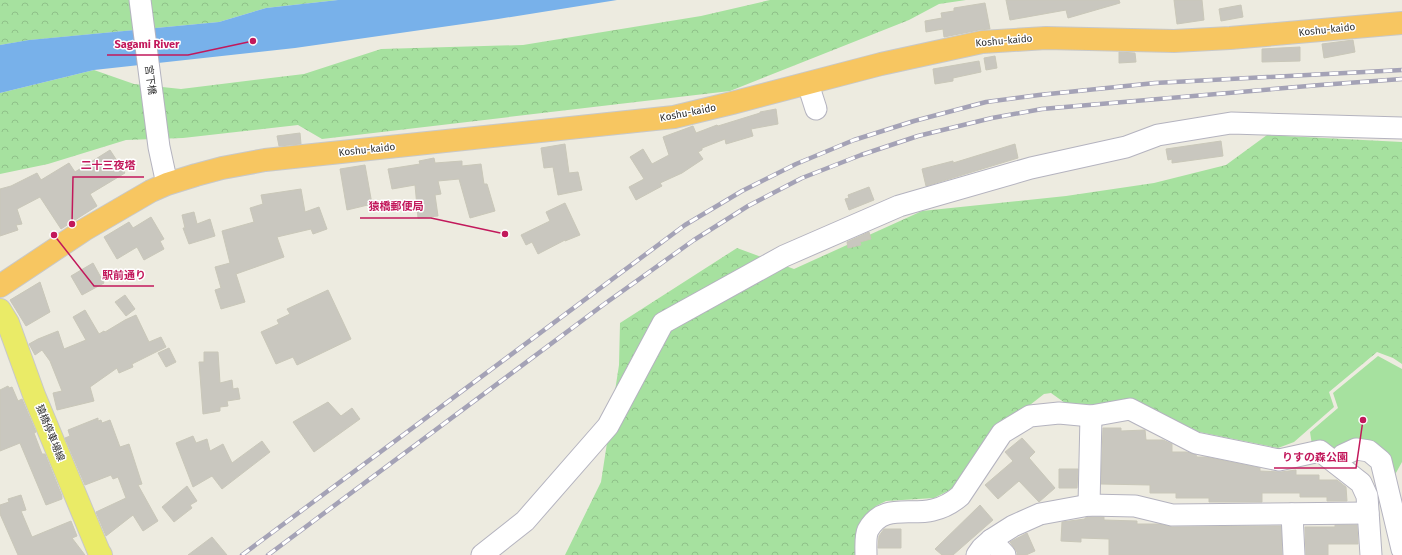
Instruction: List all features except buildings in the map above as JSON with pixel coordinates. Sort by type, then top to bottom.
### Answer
[{"type":"highway","name":"Koshu-kaido","points":[[0,286],[84,230],[139,197],[167,184],[222,168],[265,160],[674,117],[808,84],[881,64],[982,42],[1046,38],[1174,41],[1230,38],[1402,23]]},
{"type":"main road","name":"猿橋停車場線","points":[[0,310],[8,323],[34,395],[99,554]]},
{"type":"street","name":"宮下橋","points":[[140,0],[157,135],[162,166],[167,184]]},
{"type":"street","points":[[808,84],[816,109]]},
{"type":"street","points":[[482,555],[525,521],[608,426],[664,323],[784,256],[899,206],[1031,168],[1126,147],[1158,135],[1231,123],[1402,128]]},
{"type":"street","points":[[866,555],[867,531],[878,518],[891,512],[933,510],[954,501],[960,496],[1002,433],[1030,416],[1058,413],[1090,416],[1130,409],[1196,444],[1279,460],[1320,451],[1361,483],[1367,496],[1371,555]]},
{"type":"street","points":[[1090,416],[1090,505]]},
{"type":"street","points":[[1336,463],[1343,455],[1356,449],[1369,451],[1381,461],[1402,549]]},
{"type":"street","points":[[984,547],[1013,526],[1040,514],[1090,505],[1136,506],[1172,515],[1368,513]]},
{"type":"street","points":[[1292,514],[1294,555]]},
{"type":"street","points":[[984,547],[1005,555]]},
{"type":"green space","points":[[0,0],[338,0],[266,8],[219,22],[30,40],[0,45]]},
{"type":"green space","points":[[770,0],[966,0],[939,4],[909,20],[730,91],[322,139],[298,125],[183,138],[126,140],[48,164],[0,174],[0,93],[94,70],[134,84],[181,89],[304,74],[381,49],[523,45],[701,16]]},
{"type":"green space","points":[[1267,135],[1402,142],[1402,364],[1393,358],[1377,352],[1329,392],[1334,407],[1294,442],[1278,448],[1194,431],[1131,399],[1096,405],[1065,403],[1051,393],[1044,394],[1026,408],[996,424],[962,479],[950,490],[934,498],[886,501],[876,506],[857,527],[856,555],[565,555],[601,482],[619,365],[620,323],[737,248],[794,269],[922,211],[1066,196],[1154,183],[1226,165]]},
{"type":"green space","points":[[1378,356],[1402,369],[1402,462],[1392,480],[1386,459],[1337,451],[1312,445],[1310,432],[1338,408],[1333,393]]},
{"type":"water","points":[[338,0],[617,0],[498,19],[295,48],[94,70],[0,93],[0,45],[29,40],[219,22],[266,8]]},
{"type":"railway","points":[[242,555],[685,225],[742,191],[796,164],[854,140],[914,121],[986,102],[1155,83],[1402,70]]},
{"type":"railway","points":[[268,555],[603,305],[694,240],[748,206],[802,178],[861,155],[918,136],[992,118],[1042,109],[1402,79]]},
{"type":"place","name":"Sagami River","points":[[253,41]]},
{"type":"place","name":"二十三夜塔","points":[[72,224]]},
{"type":"place","name":"猿橋郵便局","points":[[505,234]]},
{"type":"place","name":"駅前通り","points":[[54,235]]},
{"type":"place","name":"りすの森公園","points":[[1363,420]]}]
